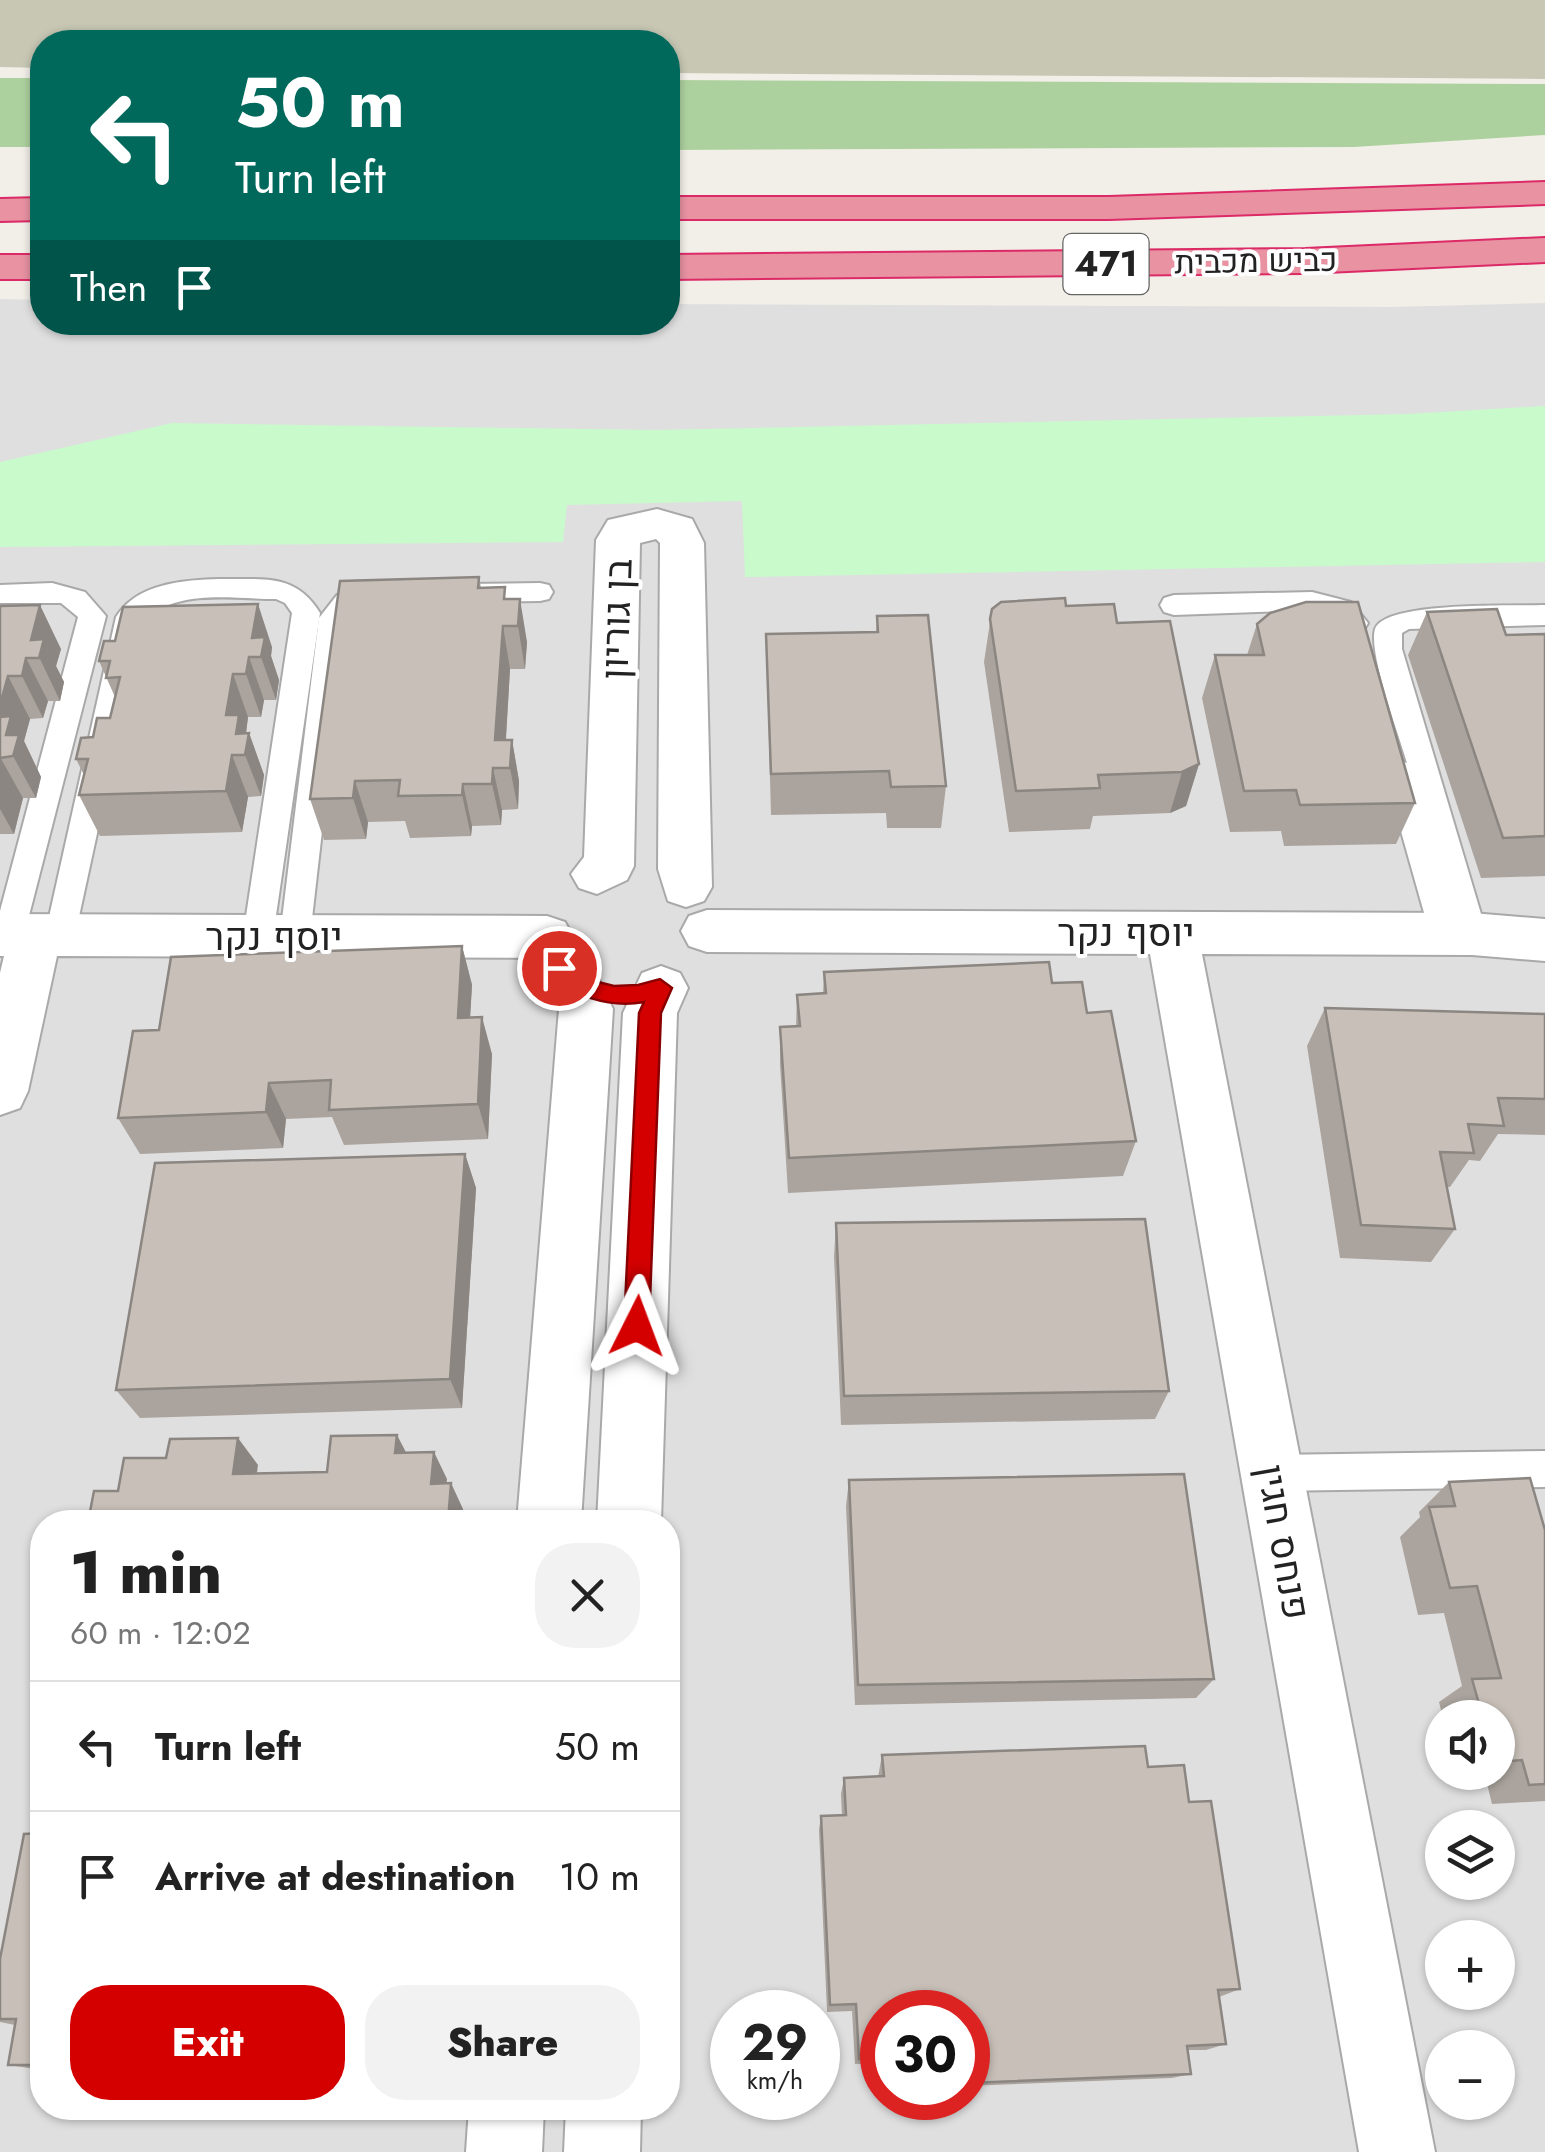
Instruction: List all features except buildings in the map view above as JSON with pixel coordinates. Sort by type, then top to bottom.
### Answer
[{"type":"highway","name":"כביש מכבית","points":[[680,208],[1109,208],[1545,193]]},
{"type":"highway","points":[[0,210],[30,210]]},
{"type":"highway","name":"כביש מכבית","points":[[680,267],[1305,261],[1545,250]]},
{"type":"highway","points":[[0,267],[30,268]]},
{"type":"street","name":"בן גוריון","points":[[597,874],[609,866],[618,540],[624,531],[657,524],[676,530],[682,543],[682,869],[696,909]]},
{"type":"street","points":[[550,1510],[586,1010],[560,958],[550,918],[576,884],[620,868],[645,869],[696,909],[694,964],[660,988],[614,995],[560,958]]},
{"type":"street","name":"יוסף נקר","points":[[696,909],[1172,932],[1458,934],[1545,940]]},
{"type":"street","name":"פנחס חגין","points":[[1172,932],[1397,2152]]},
{"type":"street","name":"יוסף נקר","points":[[26,935],[277,936],[560,958]]},
{"type":"street","points":[[0,1091],[26,935]]},
{"type":"street","points":[[629,1510],[650,1013],[660,988]]},
{"type":"street","points":[[504,2152],[506,2120]]},
{"type":"street","points":[[602,2152],[603,2120]]},
{"type":"lane","points":[[26,935],[130,617],[144,600],[166,592],[278,590],[295,596],[306,614],[277,936]]},
{"type":"lane","points":[[427,594],[540,592]]},
{"type":"lane","points":[[0,594],[71,594],[85,602],[92,616],[26,935]]},
{"type":"lane","points":[[277,936],[333,618],[348,602],[371,594],[390,594]]},
{"type":"lane","points":[[1174,605],[1312,602],[1341,609],[1356,626],[1458,934]]},
{"type":"lane","points":[[1458,934],[1388,650],[1388,629],[1403,620],[1545,616]]},
{"type":"lane","points":[[1272,1473],[1545,1469]]},
{"type":"shaded area","points":[[0,0],[1545,0],[1545,79],[680,73],[680,30],[30,30],[30,68],[0,67]]},
{"type":"shaded area","points":[[0,299],[30,300],[30,335],[680,335],[680,304],[1393,307],[1545,303],[1545,2152],[0,2152]]},
{"type":"green space","points":[[0,78],[30,78],[30,147],[0,147]]},
{"type":"green space","points":[[680,80],[1545,84],[1545,135],[1354,147],[680,150]]},
{"type":"green space","points":[[1545,406],[1545,562],[745,577],[742,501],[567,505],[563,542],[0,547],[0,462],[172,423],[655,430],[1407,414]]},
{"type":"route","points":[[559,968],[592,990],[614,995],[660,988],[650,1013],[637,1326]]}]
